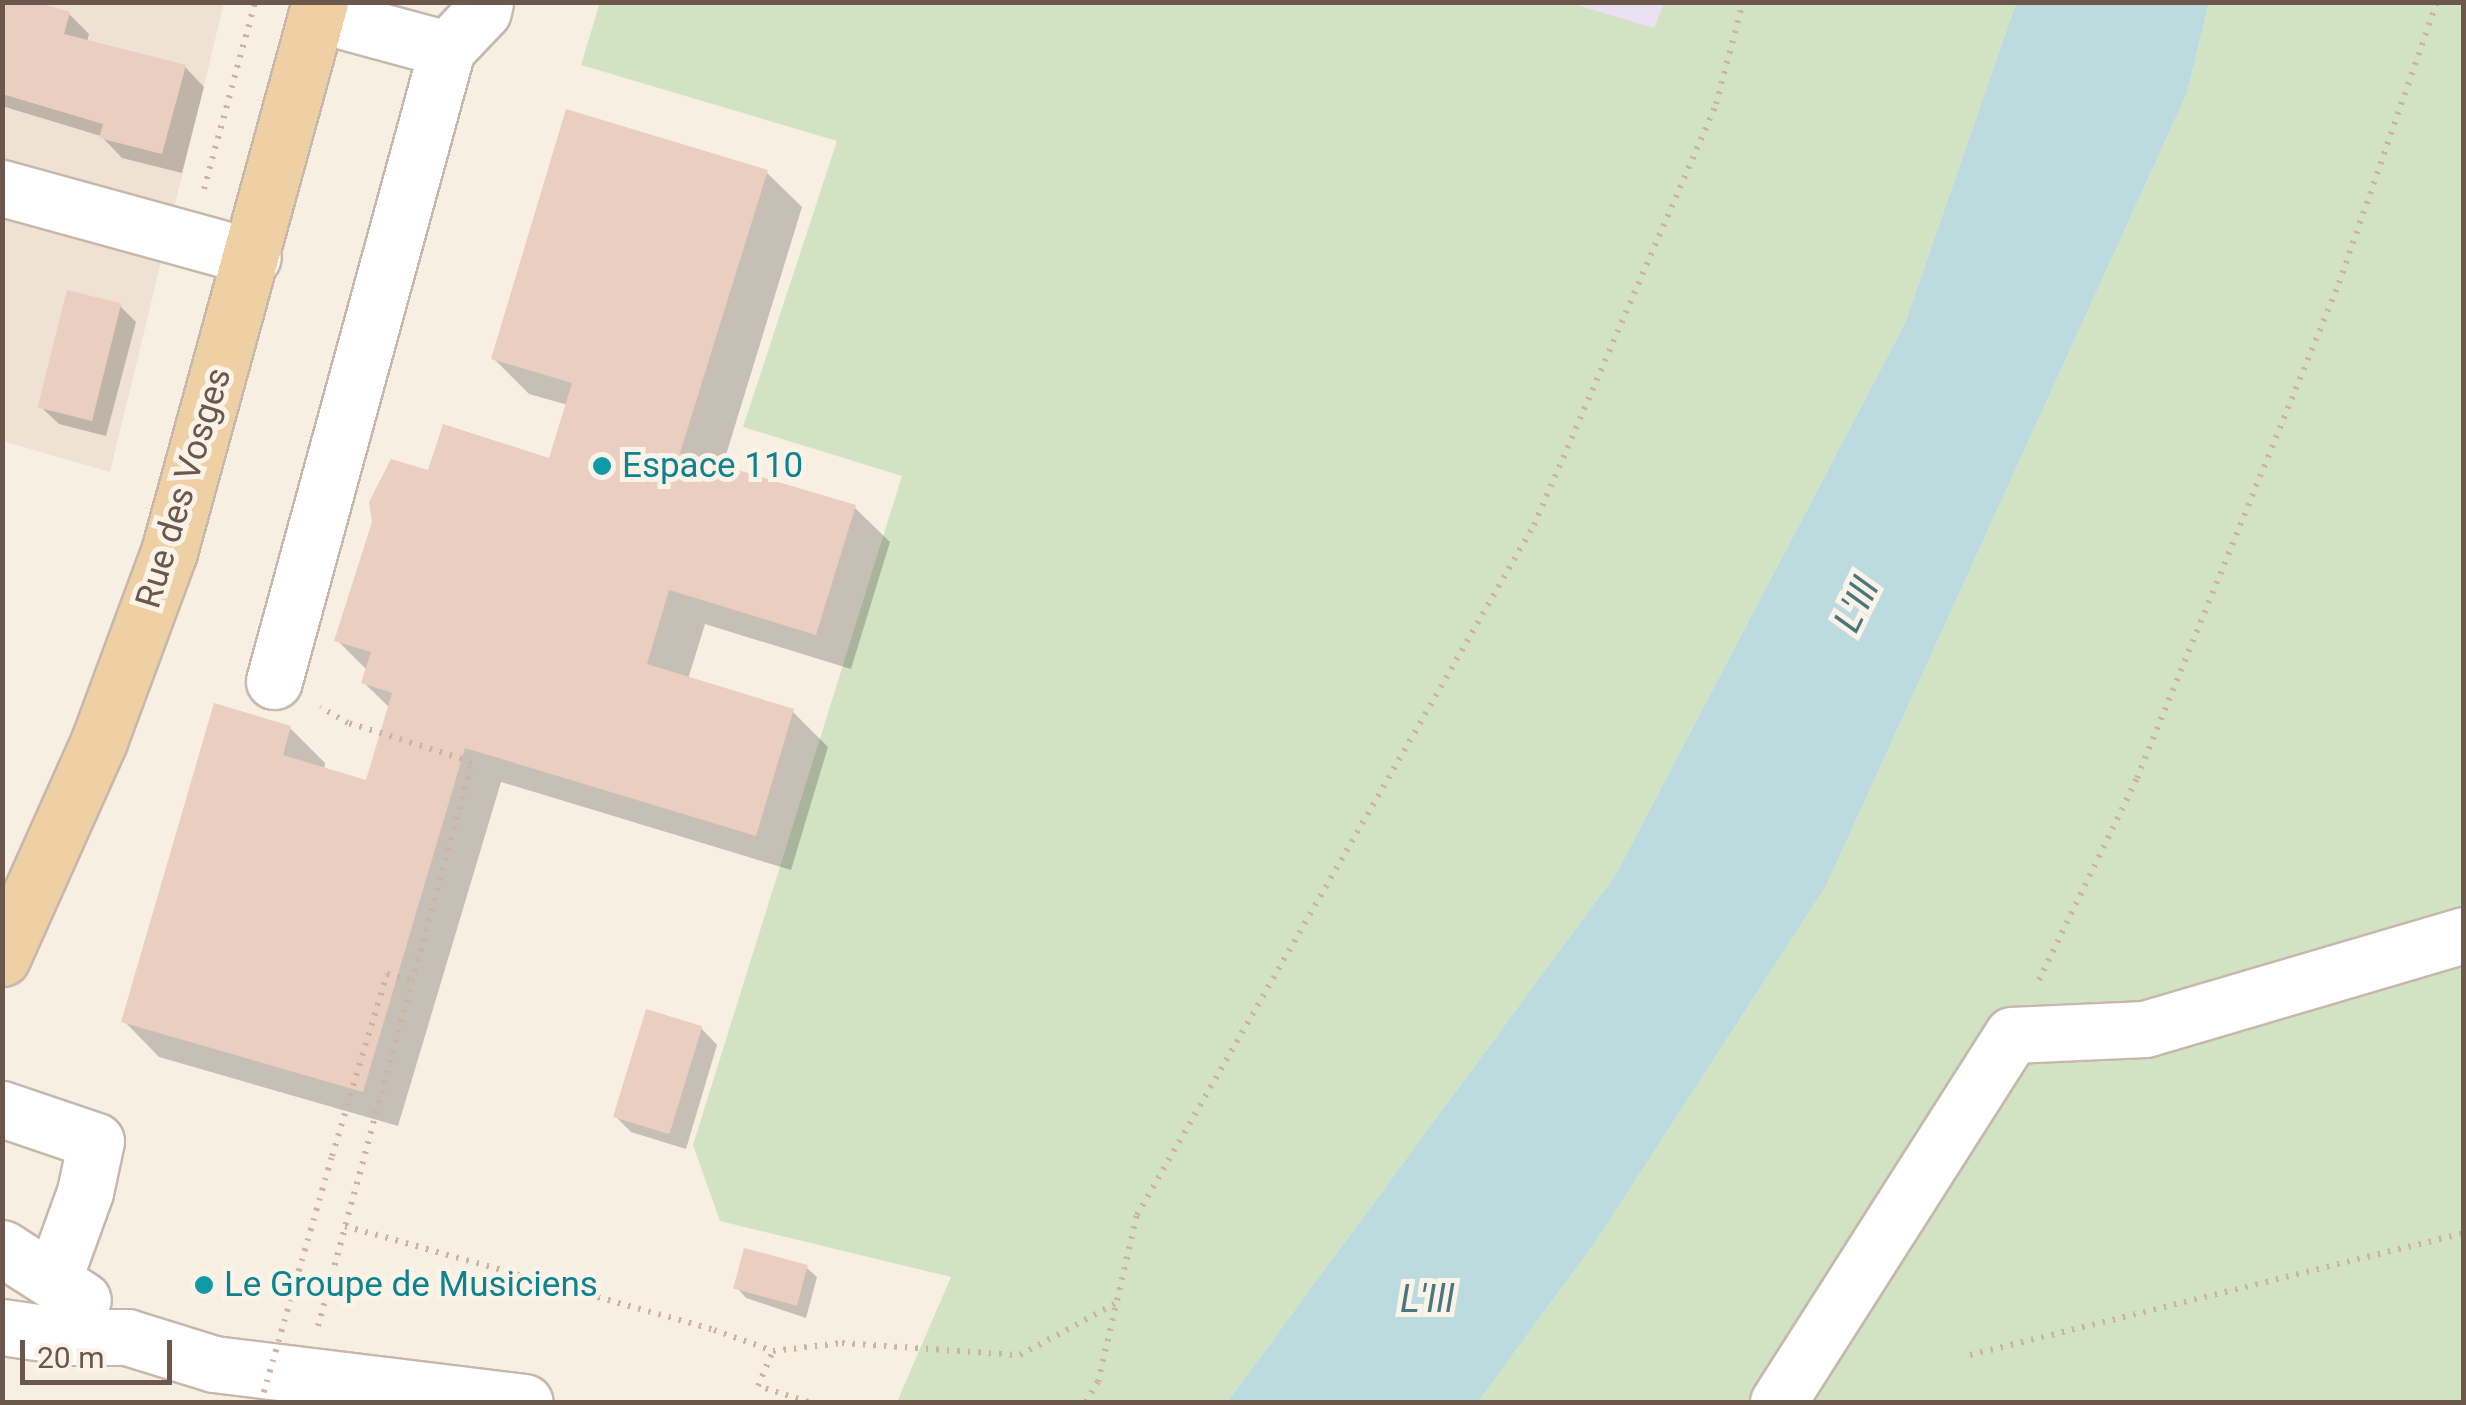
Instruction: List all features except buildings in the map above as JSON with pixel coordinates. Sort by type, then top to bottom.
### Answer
[{"type":"main road","name":"Rue des Vosges","points":[[2,958],[99,741],[169,552],[318,8]]},
{"type":"street","points":[[274,681],[447,49],[482,12],[485,2]]},
{"type":"street","points":[[318,8],[447,49]]},
{"type":"street","points":[[2,188],[252,257]]},
{"type":"street","points":[[1778,1402],[2012,1035],[2145,1028],[2464,935]]},
{"type":"street","points":[[2,1108],[96,1141],[85,1192],[59,1264]]},
{"type":"street","points":[[2,1248],[79,1297],[127,1337],[203,1383],[524,1402]]},
{"type":"street","points":[[2,1327],[71,1337],[127,1337]]},
{"type":"path","points":[[190,238],[255,2]]},
{"type":"path","points":[[1086,1402],[1098,1382],[1137,1215],[1534,525],[1716,104],[1742,2]]},
{"type":"path","points":[[2012,1035],[2137,778],[2339,283],[2437,2]]},
{"type":"path","points":[[274,681],[348,723],[472,762],[345,1226],[283,1389]]},
{"type":"path","points":[[283,1389],[332,1156],[387,974],[410,980]]},
{"type":"path","points":[[345,1226],[714,1330],[774,1351],[842,1344],[1020,1355],[1117,1303]]},
{"type":"path","points":[[1970,1354],[2464,1233]]},
{"type":"path","points":[[774,1351],[758,1386],[808,1402]]},
{"type":"shaded area","points":[[2,3],[224,3],[110,472],[3,441]]},
{"type":"shaded area","points":[[1567,3],[1664,3],[1654,28]]},
{"type":"green space","points":[[600,2],[1567,2],[1654,28],[1664,3],[2016,3],[1905,323],[1616,874],[1227,1402],[897,1402],[951,1277],[720,1221],[693,1145],[902,476],[743,427],[837,141],[581,65]]},
{"type":"green space","points":[[2209,3],[2463,3],[2463,1402],[1478,1402],[1598,1238],[1826,886],[2187,93]]},
{"type":"water","name":"L'Ill","points":[[2016,3],[2209,3],[2187,93],[1826,886],[1598,1238],[1478,1402],[1227,1402],[1616,874],[1905,323]]},
{"type":"place","name":"Espace 110","points":[[602,466]]},
{"type":"place","name":"Le Groupe de Musiciens","points":[[204,1285]]}]
